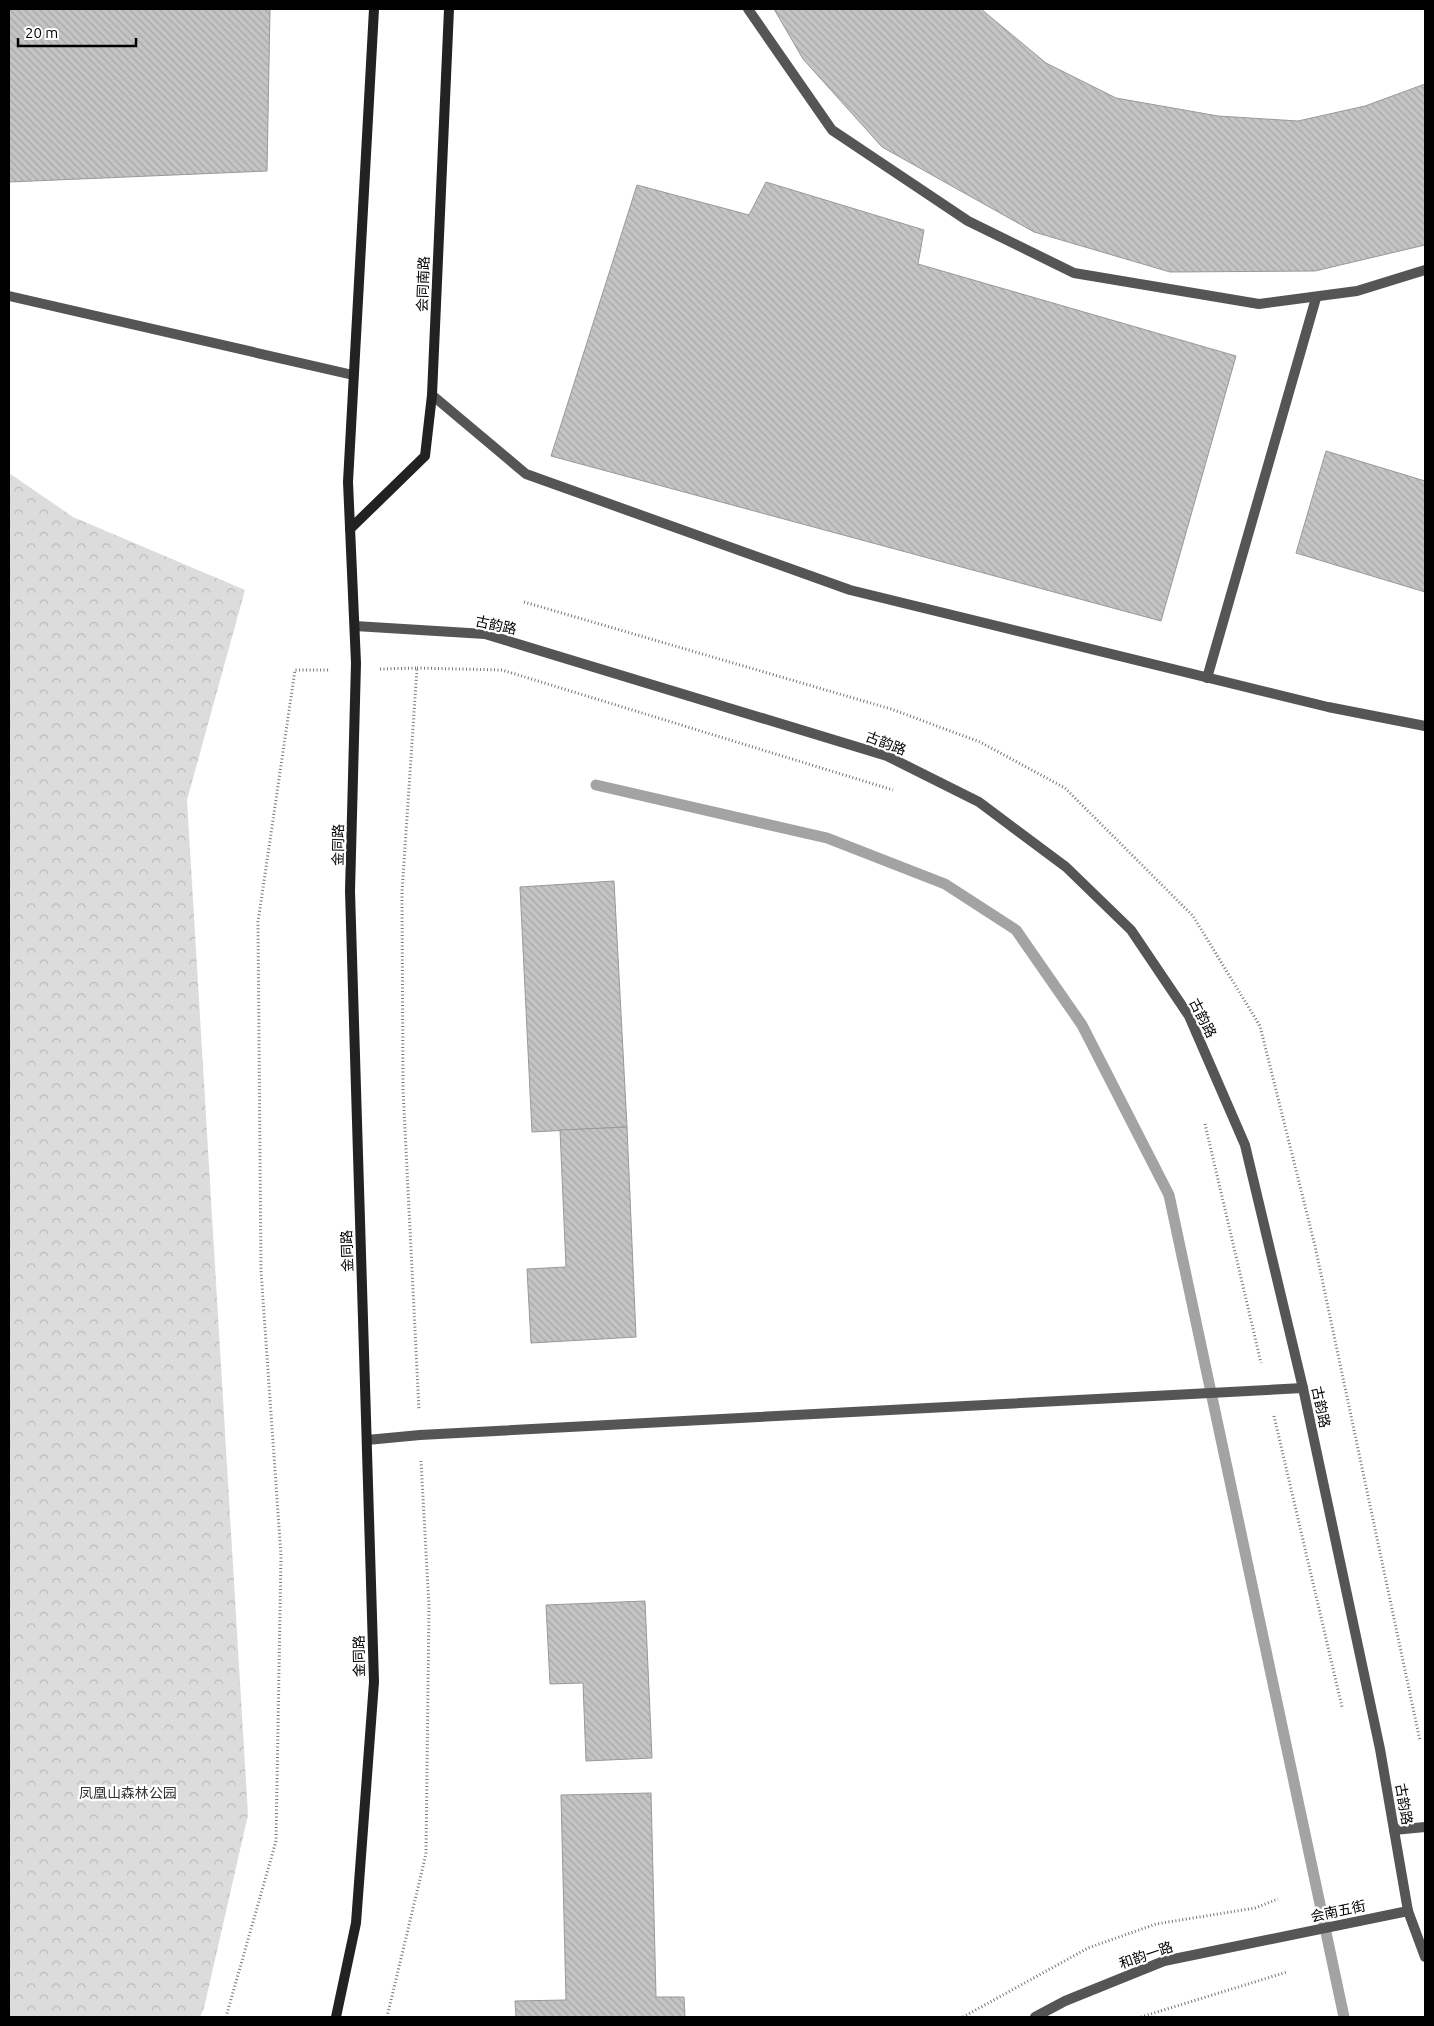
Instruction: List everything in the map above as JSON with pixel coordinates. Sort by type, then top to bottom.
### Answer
[{"type":"street","points":[[9,296],[353,375],[374,9]]},
{"type":"street","name":"会同南路","points":[[350,529],[425,456],[432,395],[449,9]]},
{"type":"street","points":[[748,9],[832,130],[968,220],[1074,273],[1259,304],[1316,298],[1357,291],[1425,270]]},
{"type":"street","points":[[1208,678],[1316,298]]},
{"type":"street","name":"金同路","points":[[336,2017],[356,1923],[374,1682],[350,891],[356,669],[348,482],[353,375]]},
{"type":"street","points":[[432,395],[526,474],[850,590],[1328,707],[1425,726]]},
{"type":"street","name":"古韵路","points":[[355,626],[485,634],[887,756],[979,802],[1066,867],[1131,930],[1189,1016],[1245,1145],[1303,1388],[1380,1749],[1408,1910],[1425,1957]]},
{"type":"street","points":[[367,1440],[420,1435],[1303,1388]]},
{"type":"street","points":[[1394,1830],[1425,1827]]},
{"type":"street","name":"会南五街","points":[[1273,1938],[1408,1910]]},
{"type":"street","name":"和韵一路","points":[[1035,2017],[1066,2000],[1164,1961],[1273,1938]]},
{"type":"path","points":[[524,602],[891,709],[980,742],[1065,788],[1193,916],[1260,1026],[1315,1246],[1420,1741]]},
{"type":"path","points":[[387,2017],[426,1854],[429,1607],[403,1089],[402,912],[417,668]]},
{"type":"path","points":[[226,2017],[276,1841],[281,1556],[261,1272],[258,922],[295,670],[417,668],[502,670],[898,792]]},
{"type":"path","points":[[1204,1119],[1343,1712]]},
{"type":"path","points":[[962,2017],[1088,1948],[1156,1924],[1255,1908],[1278,1899]]},
{"type":"path","points":[[1141,2017],[1287,1972]]},
{"type":"green space","name":"凤凰山森林公园","points":[[9,473],[73,517],[245,590],[187,800],[248,1815],[204,2008],[200,2017],[9,2017]]},
{"type":"building","points":[[9,9],[270,9],[267,171],[9,182]]},
{"type":"building","points":[[774,9],[981,9],[1046,63],[1116,98],[1218,116],[1298,121],[1365,106],[1425,84],[1425,245],[1315,271],[1170,272],[1034,232],[882,147],[803,59]]},
{"type":"building","points":[[766,182],[924,230],[918,264],[1236,356],[1161,621],[551,456],[637,185],[749,215]]},
{"type":"building","points":[[1326,451],[1425,481],[1425,592],[1296,553]]},
{"type":"building","points":[[614,881],[627,1127],[532,1132],[520,887]]},
{"type":"building","points":[[627,1127],[636,1337],[531,1343],[527,1269],[566,1267],[560,1130]]},
{"type":"building","points":[[645,1601],[652,1758],[586,1761],[583,1683],[550,1684],[546,1605]]},
{"type":"building","points":[[651,1793],[656,1997],[684,1997],[685,2017],[516,2017],[515,2001],[566,2000],[561,1795]]},
{"type":"waterway","points":[[596,785],[827,838],[945,884],[1016,930],[1082,1025],[1169,1195],[1344,2017]]}]
